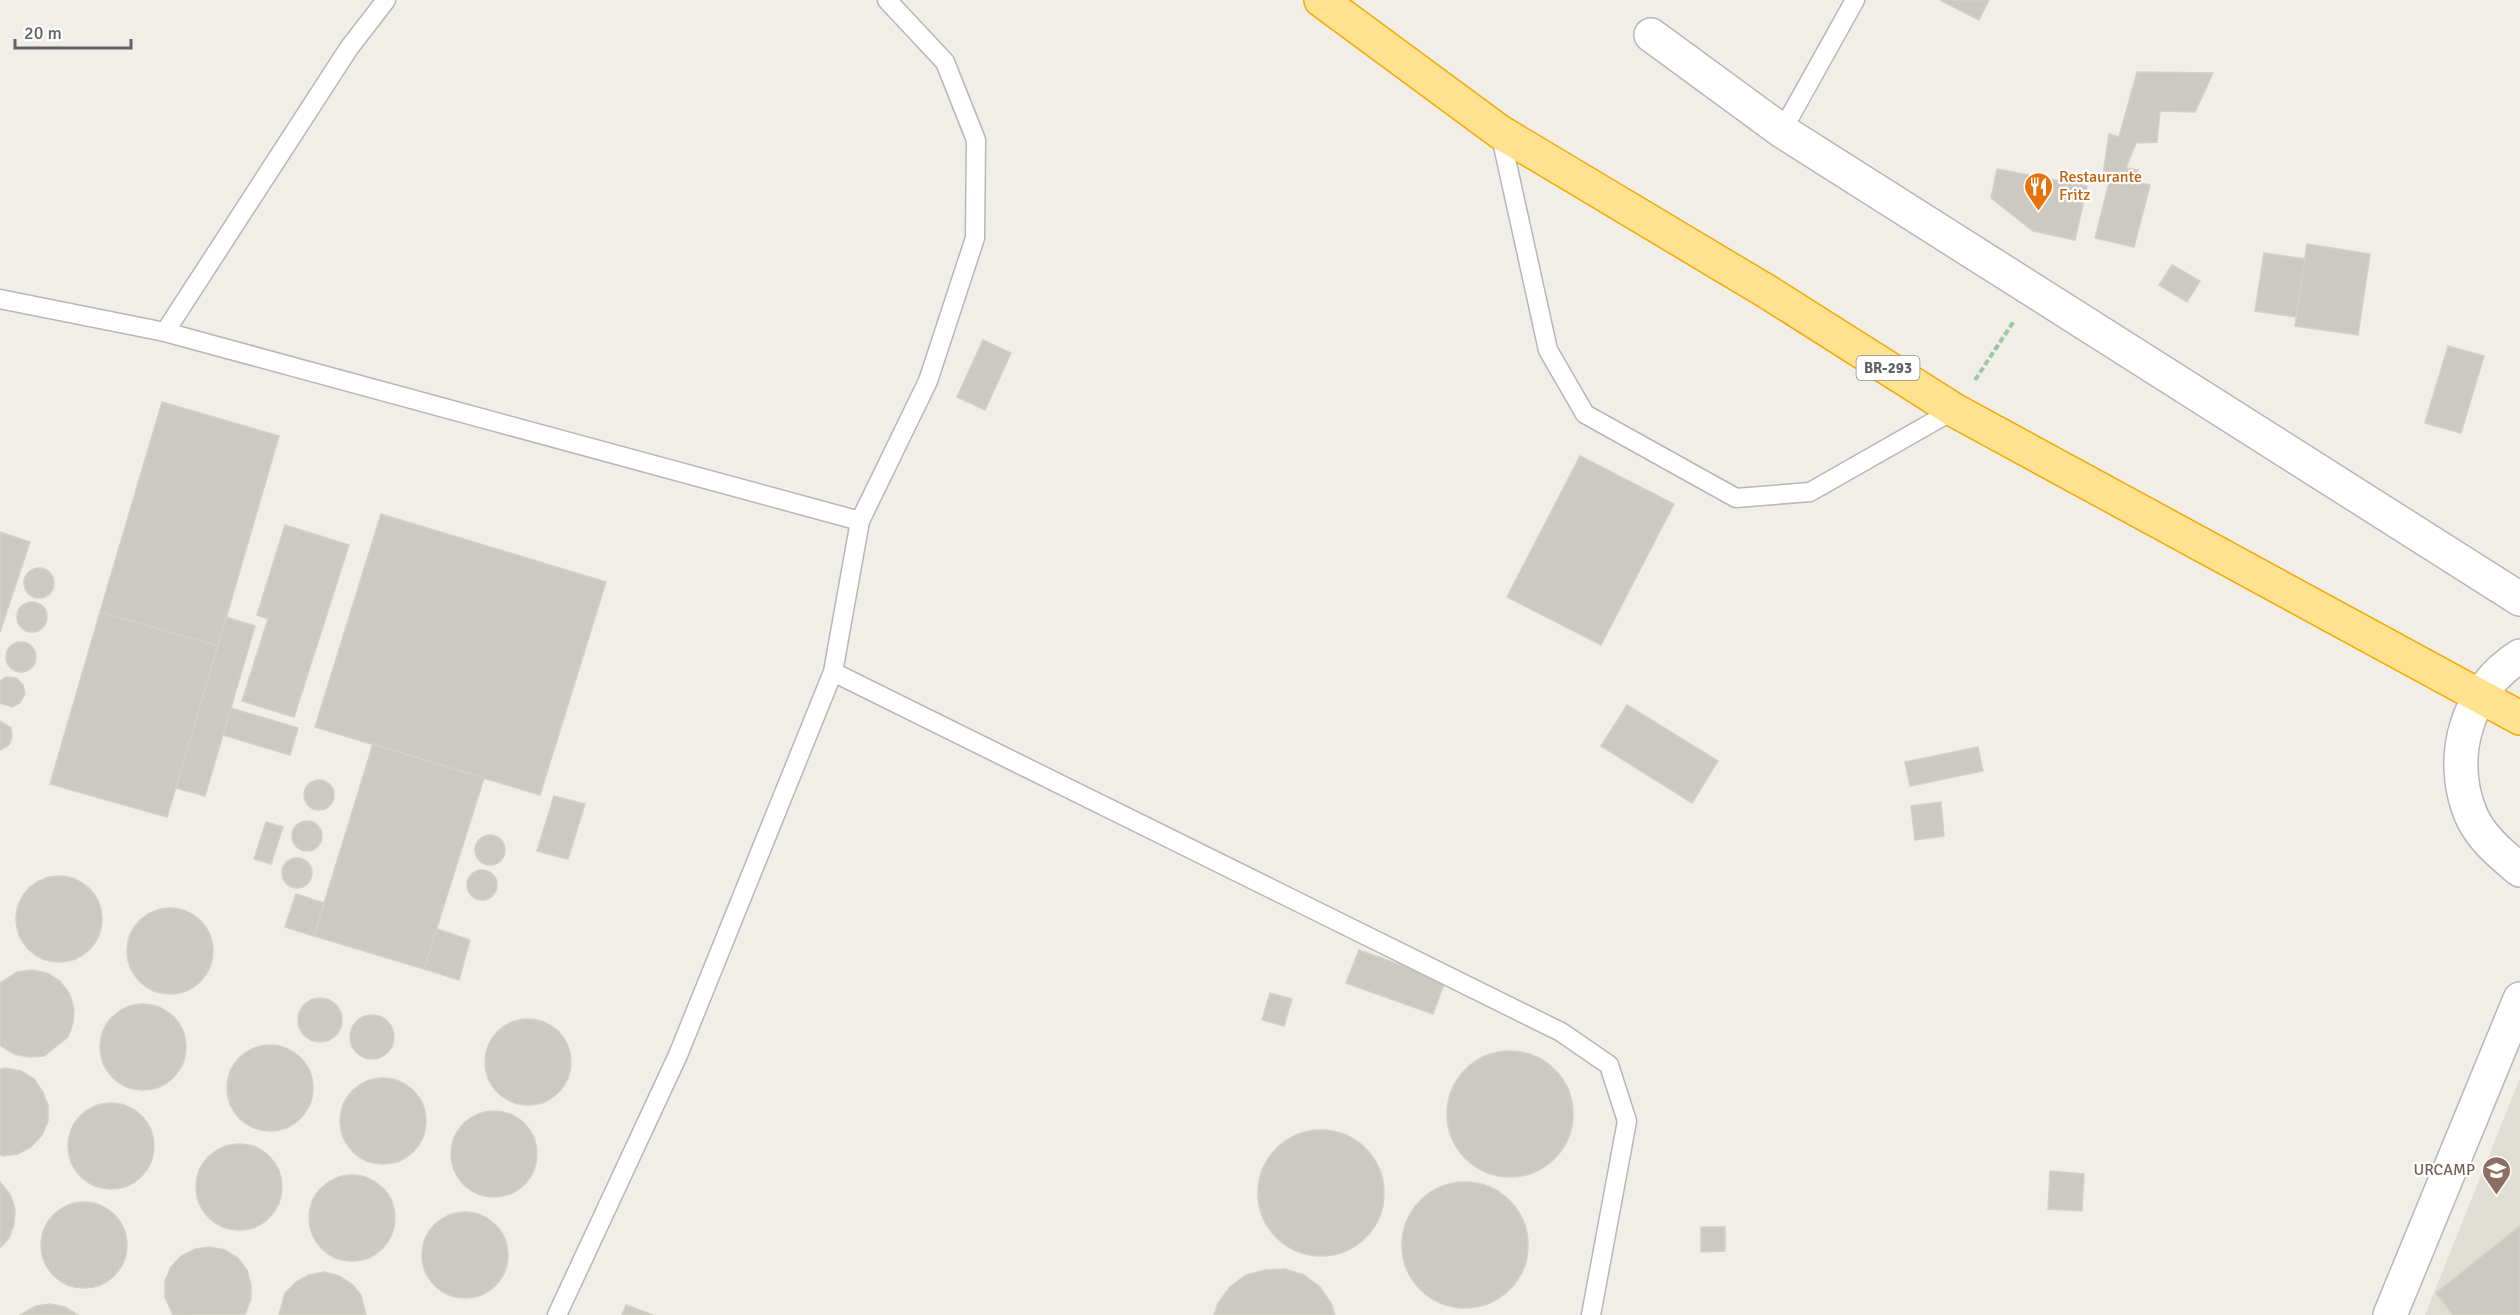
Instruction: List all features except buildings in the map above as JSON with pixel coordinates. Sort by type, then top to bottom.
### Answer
[{"type":"highway","name":"BR-293","points":[[1321,0],[1500,132],[1766,291],[1954,410],[2520,718]]},
{"type":"street","points":[[1652,35],[1782,131],[2520,599]]},
{"type":"street","points":[[2520,656],[2504,666],[2479,696],[2463,734],[2461,776],[2471,816],[2494,849],[2520,870]]},
{"type":"street","points":[[2390,1315],[2520,999]]},
{"type":"lane","points":[[165,332],[349,48],[386,0]]},
{"type":"lane","points":[[557,1315],[678,1055],[833,672],[860,521],[928,381],[975,238],[976,140],[945,62],[887,0]]},
{"type":"lane","points":[[1782,131],[1855,0]]},
{"type":"lane","points":[[1500,132],[1548,350],[1585,414],[1736,498],[1810,492],[1954,410]]},
{"type":"lane","points":[[0,299],[165,332],[860,521]]},
{"type":"lane","points":[[833,672],[1561,1032],[1609,1065],[1627,1121],[1591,1315]]},
{"type":"path","points":[[1992,356],[2007,335]]},
{"type":"shaded area","name":"URCAMP","points":[[2520,1078],[2520,1315],[2425,1315]]},
{"type":"place","name":"Restaurante Fritz","points":[[2038,212]]},
{"type":"place","name":"URCAMP","points":[[2496,1196]]}]
